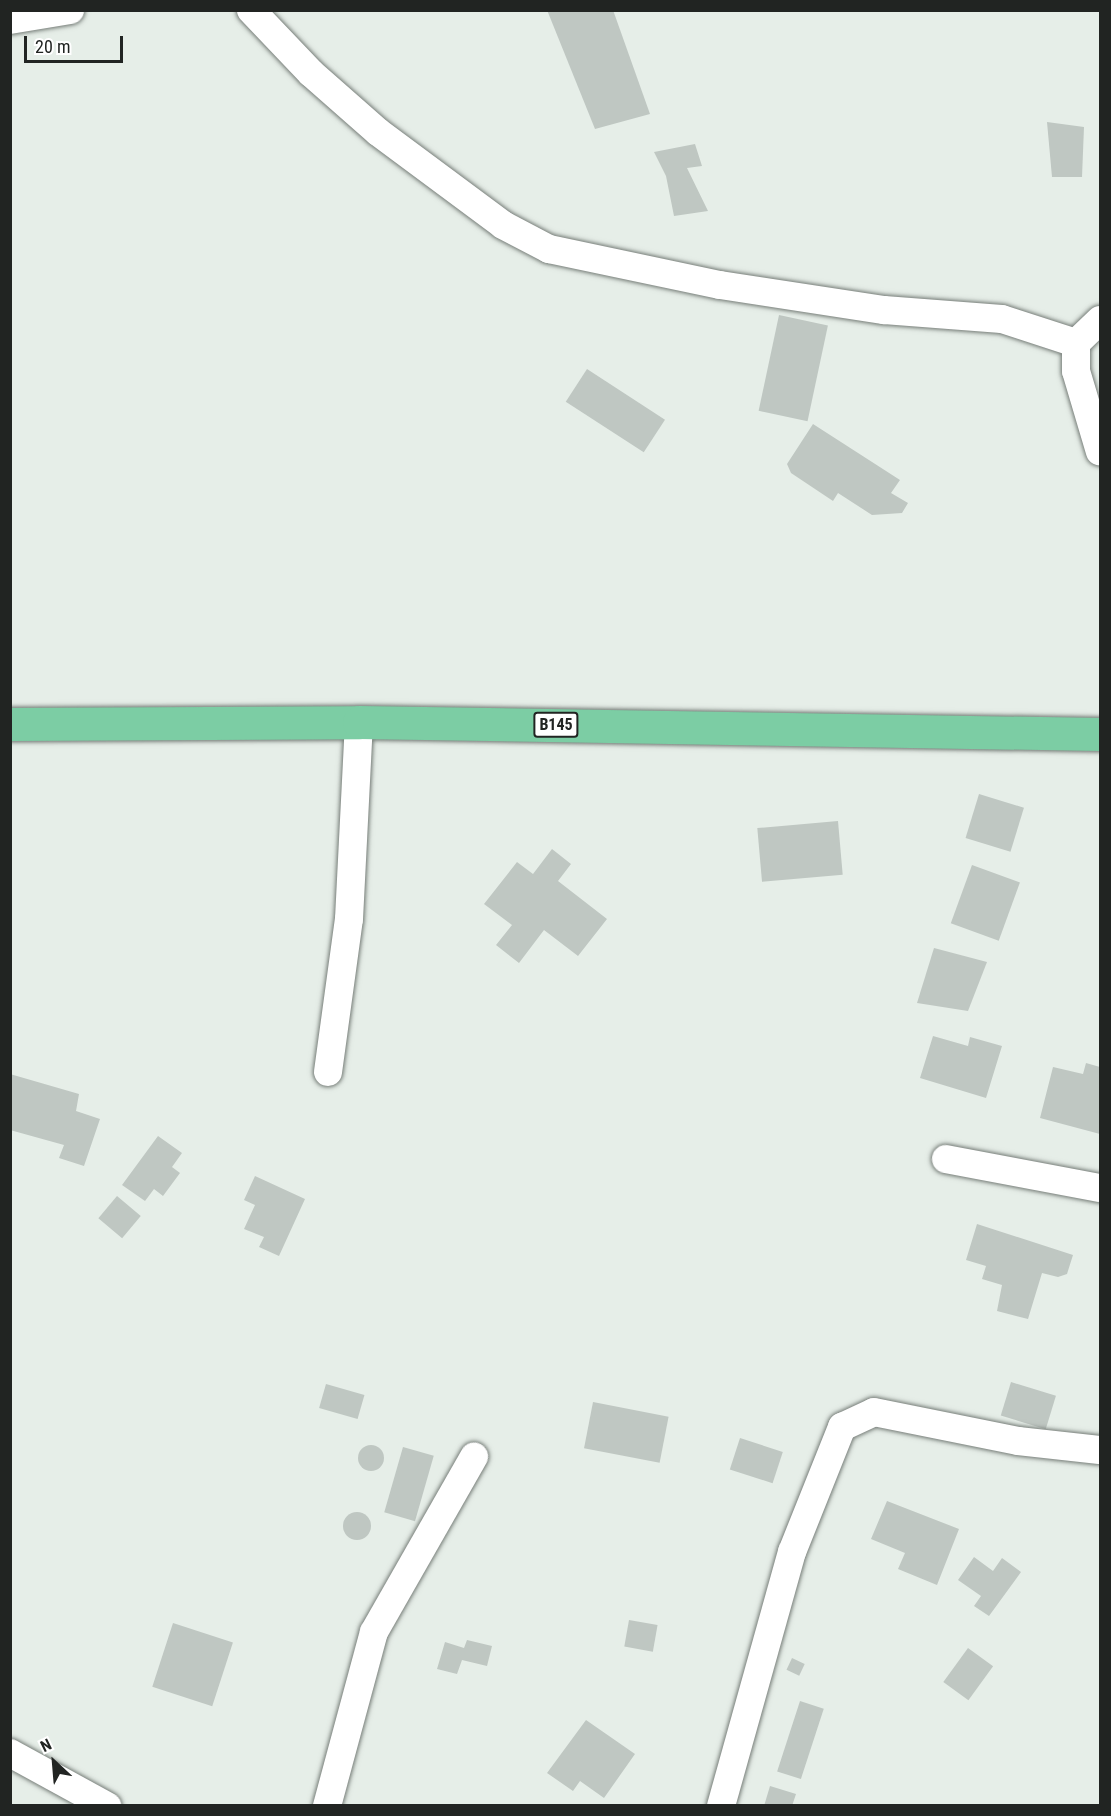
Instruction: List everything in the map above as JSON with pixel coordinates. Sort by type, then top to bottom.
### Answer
[{"type":"main road","name":"B145","points":[[10,724],[359,722],[1101,734]]},
{"type":"street","points":[[10,20],[70,10]]},
{"type":"street","points":[[251,10],[310,73],[378,132],[503,225],[549,249],[755,291],[884,310],[1002,319],[1076,343]]},
{"type":"street","points":[[1101,320],[1076,343],[1076,371],[1101,452]]},
{"type":"street","points":[[328,1071],[349,919],[359,722]]},
{"type":"street","points":[[946,1160],[1101,1188]]},
{"type":"street","points":[[720,1806],[792,1552],[842,1427],[874,1413],[1018,1441],[1101,1450]]},
{"type":"street","points":[[327,1806],[374,1632],[474,1457]]},
{"type":"street","points":[[10,1753],[106,1806]]},
{"type":"building","points":[[547,10],[613,10],[650,114],[595,129]]},
{"type":"building","points":[[1047,122],[1084,127],[1082,177],[1052,177]]},
{"type":"building","points":[[695,144],[702,166],[687,168],[708,211],[674,216],[666,176],[654,152]]},
{"type":"building","points":[[779,315],[828,325],[808,421],[759,411]]},
{"type":"building","points":[[587,369],[665,420],[644,452],[566,402]]},
{"type":"building","points":[[813,424],[900,480],[891,493],[908,503],[902,513],[872,515],[838,493],[833,501],[791,473],[787,464]]},
{"type":"building","points":[[979,794],[1024,808],[1010,852],[966,838]]},
{"type":"building","points":[[838,821],[843,875],[762,882],[757,828]]},
{"type":"building","points":[[552,849],[571,864],[558,881],[607,919],[578,956],[544,930],[519,963],[496,945],[512,925],[484,904],[517,862],[533,874]]},
{"type":"building","points":[[972,865],[1020,882],[999,941],[951,923]]},
{"type":"building","points":[[934,948],[987,962],[968,1011],[917,1003]]},
{"type":"building","points":[[933,1036],[968,1046],[970,1037],[1002,1046],[986,1098],[920,1078]]},
{"type":"building","points":[[1086,1063],[1100,1067],[1100,1134],[1040,1118],[1053,1067],[1083,1074]]},
{"type":"building","points":[[10,1074],[79,1094],[76,1111],[100,1119],[84,1166],[59,1158],[64,1145],[10,1130]]},
{"type":"building","points":[[158,1136],[182,1153],[172,1167],[180,1173],[163,1196],[154,1189],[145,1201],[122,1185]]},
{"type":"building","points":[[255,1176],[305,1199],[279,1256],[259,1247],[264,1237],[244,1229],[255,1205],[244,1200]]},
{"type":"building","points":[[117,1196],[141,1216],[122,1238],[98,1218]]},
{"type":"building","points":[[977,1224],[1073,1255],[1067,1274],[1058,1277],[1042,1273],[1028,1319],[997,1311],[1002,1285],[982,1279],[986,1266],[966,1260]]},
{"type":"building","points":[[1011,1382],[1056,1396],[1046,1429],[1001,1415]]},
{"type":"building","points":[[326,1384],[364,1395],[358,1419],[319,1408]]},
{"type":"building","points":[[593,1402],[669,1417],[660,1463],[584,1448]]},
{"type":"building","points":[[740,1438],[783,1452],[773,1483],[730,1469]]},
{"type":"building","points":[[371,1445],[380,1449],[384,1458],[380,1467],[371,1471],[362,1467],[358,1458],[362,1449]]},
{"type":"building","points":[[403,1447],[434,1456],[415,1521],[384,1512]]},
{"type":"building","points":[[887,1501],[959,1529],[937,1585],[898,1569],[905,1553],[871,1539]]},
{"type":"building","points":[[357,1512],[367,1516],[371,1526],[367,1536],[357,1540],[347,1536],[343,1526],[347,1516]]},
{"type":"building","points":[[974,1557],[993,1571],[1002,1558],[1021,1572],[989,1616],[974,1606],[981,1596],[958,1580]]},
{"type":"building","points":[[629,1620],[658,1625],[653,1652],[624,1647]]},
{"type":"building","points":[[173,1623],[233,1642],[212,1706],[152,1687]]},
{"type":"building","points":[[467,1640],[492,1646],[487,1666],[462,1660],[457,1674],[437,1669],[445,1642],[464,1648]]},
{"type":"building","points":[[968,1648],[993,1666],[968,1700],[943,1682]]},
{"type":"building","points":[[792,1658],[805,1664],[799,1676],[787,1670]]},
{"type":"building","points":[[800,1701],[824,1709],[801,1779],[777,1771]]},
{"type":"building","points":[[586,1720],[635,1754],[604,1798],[580,1781],[573,1791],[547,1773]]},
{"type":"building","points":[[770,1786],[796,1794],[792,1806],[764,1806]]}]
